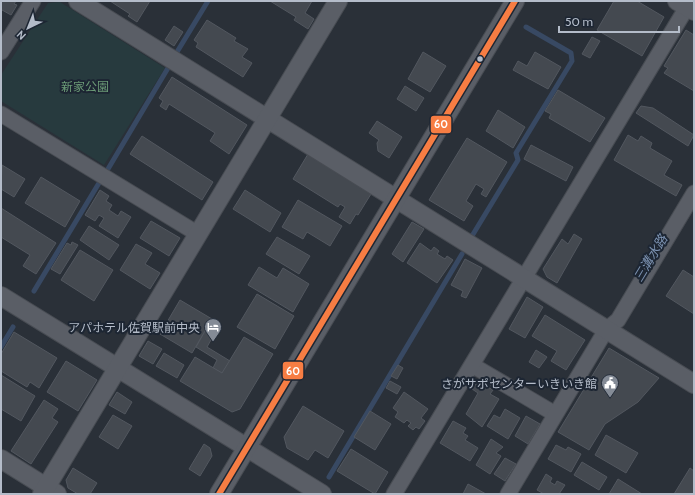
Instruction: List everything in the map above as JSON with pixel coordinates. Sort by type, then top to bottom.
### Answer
[{"type":"street","points":[[1,52],[33,1]]},
{"type":"street","points":[[78,1],[694,384]]},
{"type":"street","points":[[1,459],[48,492],[117,368],[268,120],[338,1]]},
{"type":"street","points":[[219,494],[515,1]]},
{"type":"street","points":[[394,494],[686,6]]},
{"type":"street","points":[[1,114],[198,234]]},
{"type":"street","points":[[508,494],[606,330],[618,320],[694,193]]},
{"type":"street","points":[[1,296],[322,494]]},
{"type":"street","points":[[472,365],[555,414]]},
{"type":"green space","name":"新家公園","points":[[60,2],[165,68],[104,165],[1,101],[1,75],[48,3]]},
{"type":"building","points":[[1,1],[16,1],[14,4],[17,5],[11,15],[2,10],[1,11]]},
{"type":"building","points":[[110,1],[150,1],[137,22],[128,16],[130,14]]},
{"type":"building","points":[[270,1],[312,1],[305,13],[314,19],[308,29],[294,20],[296,17]]},
{"type":"building","points":[[614,1],[637,1],[664,17],[642,56],[597,30]]},
{"type":"building","points":[[207,20],[236,38],[234,41],[248,49],[242,57],[252,63],[243,77],[196,47],[198,43],[194,40]]},
{"type":"building","points":[[174,26],[183,32],[174,46],[165,40]]},
{"type":"building","points":[[686,30],[694,35],[694,91],[664,73],[668,68],[664,66]]},
{"type":"building","points":[[592,37],[600,41],[590,58],[582,54]]},
{"type":"building","points":[[423,52],[446,66],[430,92],[408,79]]},
{"type":"building","points":[[535,52],[561,67],[548,89],[513,70],[518,61],[527,66]]},
{"type":"building","points":[[172,77],[247,125],[229,154],[210,141],[215,133],[169,104],[166,110],[160,106],[163,101],[159,98]]},
{"type":"building","points":[[405,86],[424,98],[416,111],[397,99]]},
{"type":"building","points":[[558,90],[605,118],[590,142],[549,118],[551,114],[545,111]]},
{"type":"building","points":[[641,106],[653,108],[694,135],[688,146],[636,113]]},
{"type":"building","points":[[498,110],[525,127],[513,148],[486,131]]},
{"type":"building","points":[[377,121],[402,137],[389,158],[378,151],[377,143],[379,140],[369,133]]},
{"type":"building","points":[[628,135],[638,141],[641,136],[652,143],[650,148],[672,161],[664,175],[682,185],[676,196],[614,160]]},
{"type":"building","points":[[142,136],[213,182],[202,200],[130,154]]},
{"type":"building","points":[[467,138],[507,162],[486,197],[481,194],[484,189],[476,184],[466,201],[473,206],[464,221],[429,200]]},
{"type":"building","points":[[531,145],[573,167],[566,181],[524,159]]},
{"type":"building","points":[[308,154],[371,194],[358,215],[356,214],[350,224],[339,217],[345,207],[340,204],[338,207],[293,179]]},
{"type":"building","points":[[2,165],[25,179],[14,197],[1,189]]},
{"type":"building","points":[[41,177],[80,201],[65,227],[25,203]]},
{"type":"building","points":[[100,190],[109,196],[106,201],[112,205],[109,210],[118,216],[121,211],[131,217],[118,238],[99,226],[104,218],[99,215],[95,221],[85,215]]},
{"type":"building","points":[[245,190],[281,213],[270,232],[233,209]]},
{"type":"building","points":[[298,200],[342,226],[330,246],[307,232],[303,239],[282,227]]},
{"type":"building","points":[[1,208],[56,243],[36,274],[23,266],[30,255],[1,237]]},
{"type":"building","points":[[151,221],[180,238],[169,256],[140,238]]},
{"type":"building","points":[[412,222],[424,229],[403,262],[392,254]]},
{"type":"building","points":[[89,226],[119,245],[109,260],[80,240]]},
{"type":"building","points":[[574,234],[582,239],[557,283],[547,277],[543,269],[562,239],[568,244]]},
{"type":"building","points":[[277,237],[310,256],[299,274],[266,254]]},
{"type":"building","points":[[72,242],[78,245],[60,274],[51,269],[67,243],[71,245]]},
{"type":"building","points":[[420,243],[431,251],[434,247],[439,251],[437,254],[445,259],[447,256],[453,260],[437,283],[407,263]]},
{"type":"building","points":[[136,244],[152,253],[145,264],[160,273],[150,289],[120,270]]},
{"type":"building","points":[[80,250],[113,270],[94,301],[61,280]]},
{"type":"building","points":[[465,259],[482,268],[466,298],[461,296],[463,291],[451,285]]},
{"type":"building","points":[[259,267],[277,278],[283,268],[309,284],[293,312],[248,285]]},
{"type":"building","points":[[683,270],[694,277],[694,314],[666,296]]},
{"type":"building","points":[[257,294],[294,316],[275,349],[237,327]]},
{"type":"building","points":[[527,297],[543,307],[525,338],[509,329]]},
{"type":"building","points":[[180,300],[212,319],[192,353],[160,334]]},
{"type":"building","points":[[545,315],[585,340],[566,370],[551,361],[557,351],[532,336]]},
{"type":"building","points":[[212,319],[220,324],[207,347],[230,361],[222,373],[213,368],[217,360],[196,347]]},
{"type":"building","points":[[14,332],[57,358],[39,388],[30,382],[27,387],[1,371],[1,354]]},
{"type":"building","points":[[244,337],[273,354],[240,409],[232,412],[180,381],[195,357],[222,373]]},
{"type":"building","points":[[148,341],[162,349],[153,364],[139,356]]},
{"type":"building","name":"さがサポセンターいきいき館","points":[[609,348],[659,378],[638,402],[605,424],[589,450],[558,432]]},
{"type":"building","points":[[536,350],[547,357],[539,368],[529,362]]},
{"type":"building","points":[[164,353],[184,365],[177,378],[156,366]]},
{"type":"building","points":[[66,361],[97,380],[78,411],[47,392]]},
{"type":"building","points":[[398,365],[403,368],[397,379],[391,376]]},
{"type":"building","points":[[1,375],[35,396],[21,421],[1,409]]},
{"type":"building","points":[[390,381],[401,387],[397,394],[386,388]]},
{"type":"building","points":[[477,381],[493,390],[490,394],[499,399],[482,427],[466,414],[478,393],[472,389]]},
{"type":"building","points":[[117,392],[132,402],[125,414],[109,405]]},
{"type":"building","points":[[404,392],[428,409],[421,418],[425,421],[419,429],[416,427],[413,430],[408,426],[411,423],[407,420],[404,423],[395,417],[398,412],[393,408]]},
{"type":"building","points":[[44,400],[58,409],[52,418],[58,422],[31,464],[11,451]]},
{"type":"building","points":[[303,406],[344,431],[328,458],[315,450],[308,460],[287,448],[284,437]]},
{"type":"building","points":[[505,409],[520,418],[508,439],[487,426],[494,415],[500,418]]},
{"type":"building","points":[[370,411],[391,424],[375,450],[354,437]]},
{"type":"building","points":[[113,415],[132,426],[118,449],[99,437]]},
{"type":"building","points":[[526,416],[540,424],[528,444],[515,436]]},
{"type":"building","points":[[453,421],[466,428],[463,433],[468,436],[465,440],[478,448],[470,461],[440,443]]},
{"type":"building","points":[[606,435],[638,453],[626,473],[595,455]]},
{"type":"building","points":[[491,439],[503,447],[496,453],[501,456],[490,474],[476,465]]},
{"type":"building","points":[[204,444],[210,448],[212,456],[200,476],[189,469]]},
{"type":"building","points":[[556,445],[566,450],[568,447],[581,454],[571,472],[548,459]]},
{"type":"building","points":[[351,449],[388,472],[375,494],[337,471]]},
{"type":"building","points":[[505,458],[516,464],[505,481],[494,474]]},
{"type":"building","points":[[582,462],[607,477],[599,490],[574,475]]},
{"type":"building","points":[[73,468],[97,483],[90,494],[78,494],[68,488],[66,480]]},
{"type":"building","points":[[690,468],[694,471],[694,494],[674,494]]},
{"type":"building","points":[[546,474],[552,478],[550,482],[555,485],[557,481],[565,485],[559,494],[544,494],[537,490]]},
{"type":"building","points":[[618,479],[642,494],[609,494]]},
{"type":"building","points":[[468,484],[486,494],[463,494]]},
{"type":"waterway","points":[[177,52],[208,1]]},
{"type":"waterway","points":[[472,236],[518,160],[516,153],[572,61],[571,53],[526,27]]},
{"type":"waterway","points":[[108,169],[168,68]]},
{"type":"waterway","points":[[34,291],[99,183]]},
{"type":"waterway","points":[[329,477],[462,254]]},
{"type":"waterway","points":[[1,347],[13,327]]},
{"type":"transit line","name":"60","points":[[219,494],[515,1]]},
{"type":"place","name":"アパホテル佐賀駅前中央","points":[[213,342]]},
{"type":"place","name":"さがサポセンターいきいき館","points":[[610,398]]},
{"type":"water label","name":"三溝水路","points":[[650,258]]}]
